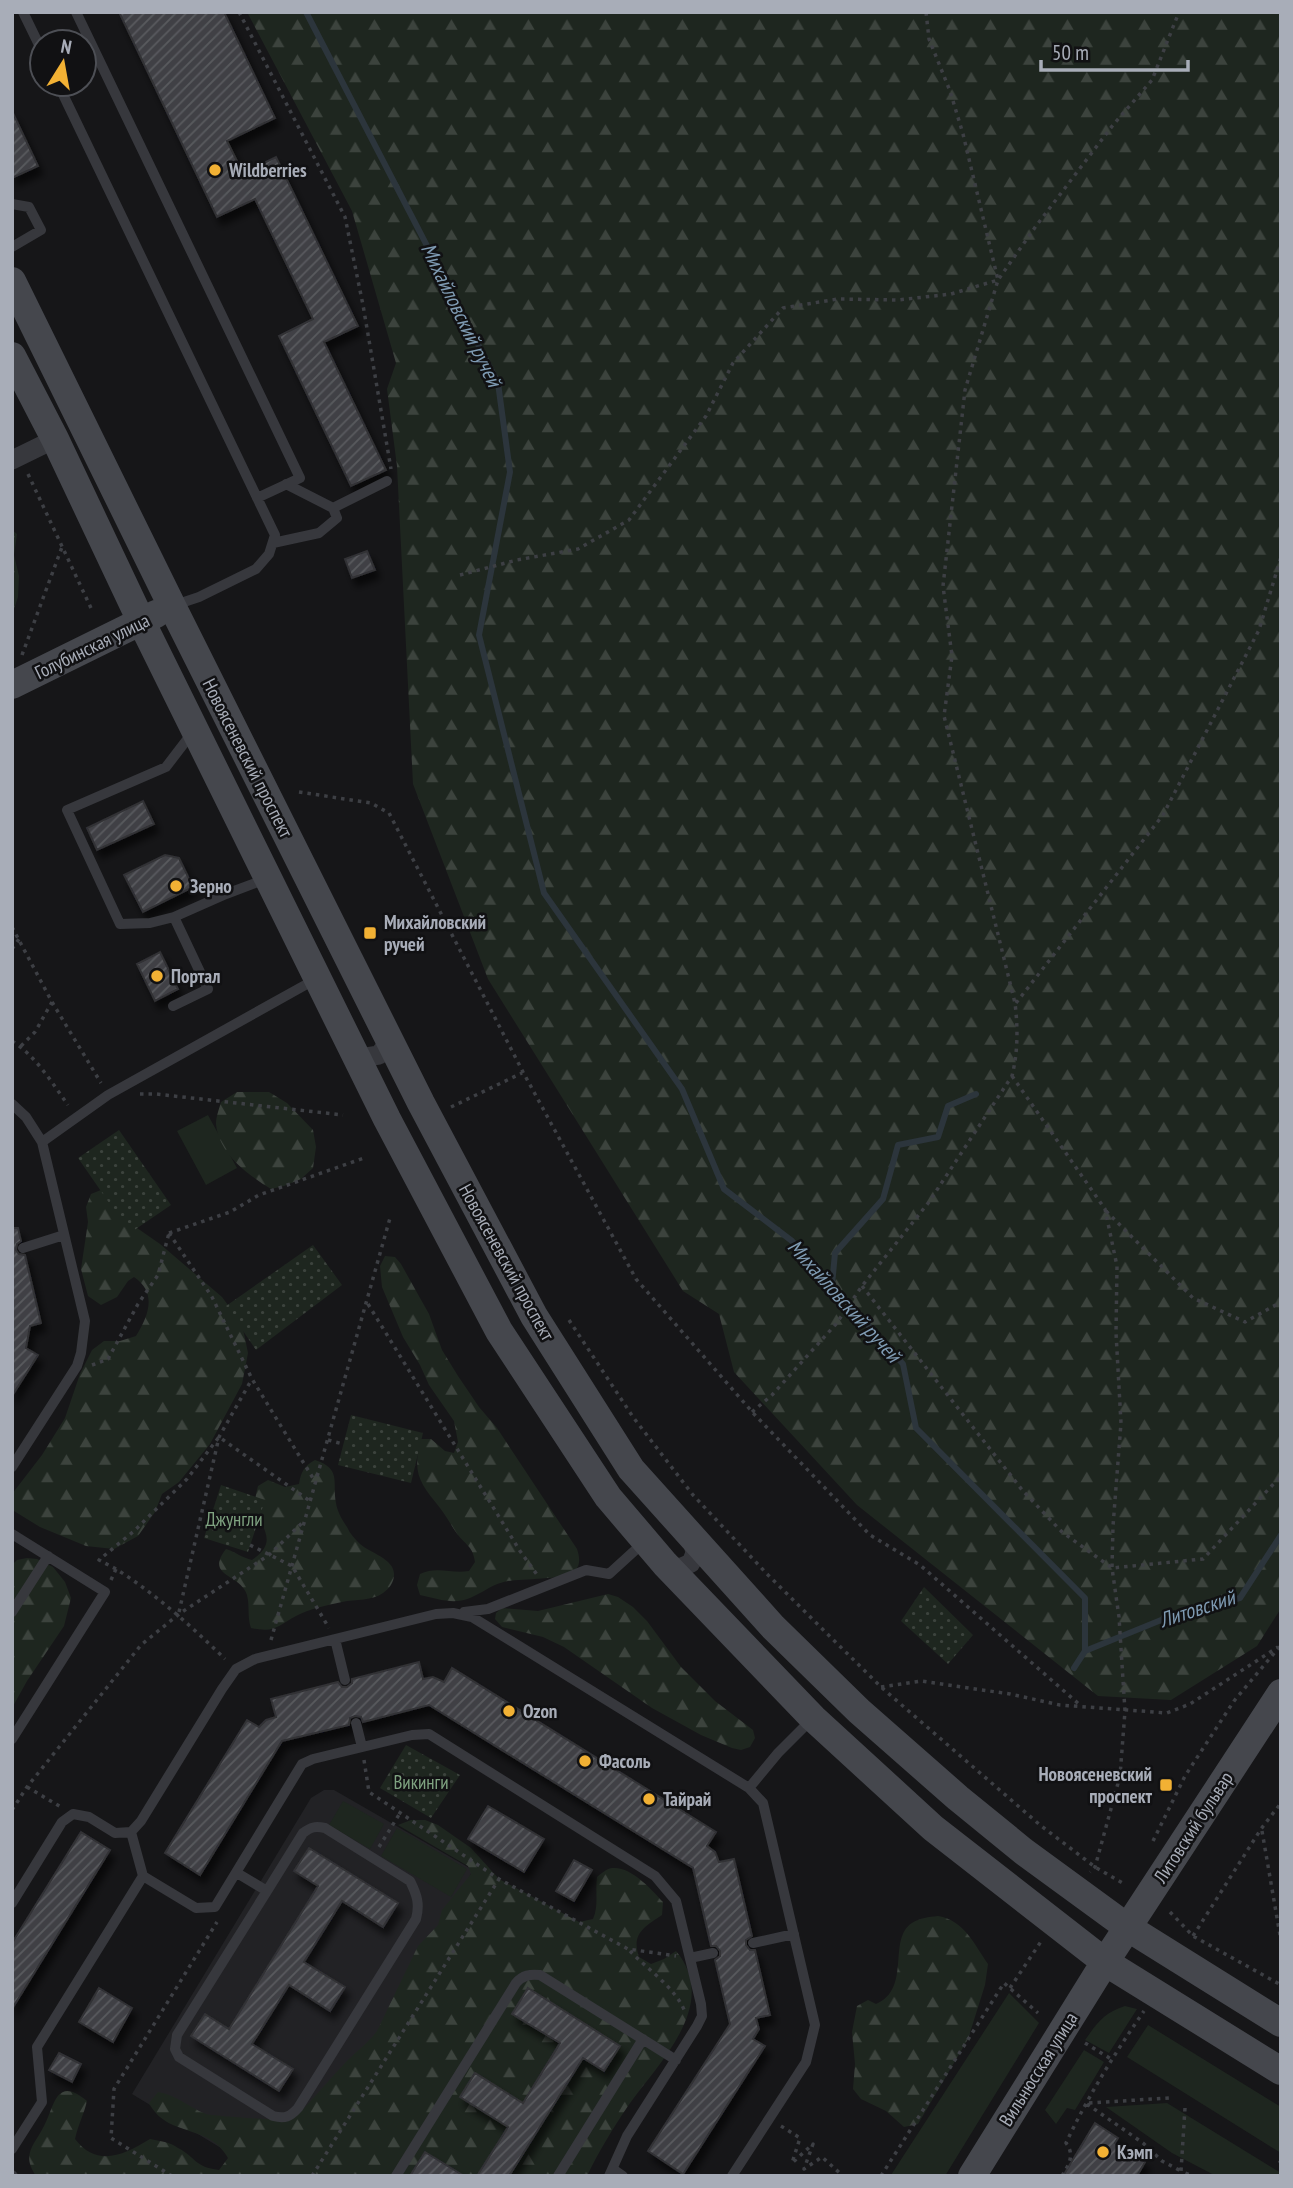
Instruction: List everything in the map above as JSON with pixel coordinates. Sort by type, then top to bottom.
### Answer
[{"type":"main road","name":"Новоясеневский проспект","points":[[12,281],[421,1103],[534,1316],[631,1469],[773,1627],[850,1702],[948,1790],[1023,1851],[1127,1927],[1281,2023]]},
{"type":"main road","name":"Новоясеневский проспект","points":[[12,356],[353,1052],[499,1331],[608,1497],[665,1564],[813,1718],[933,1828],[1105,1962],[1281,2071]]},
{"type":"main road","name":"Голубинская улица","points":[[12,685],[172,606]]},
{"type":"main road","name":"Литовский бульвар","points":[[1105,1962],[1281,1693]]},
{"type":"main road","name":"Вильнюсская улица","points":[[972,2176],[1105,1962]]},
{"type":"street","points":[[16,458],[55,439]]},
{"type":"street","points":[[353,1052],[366,1057],[379,1055],[385,1047],[387,1033]]},
{"type":"street","points":[[665,1564],[680,1568],[691,1563],[695,1553],[692,1539]]},
{"type":"street","points":[[694,1594],[692,1580],[696,1570],[707,1565],[720,1569]]},
{"type":"lane","points":[[23,12],[31,28]]},
{"type":"lane","points":[[76,12],[300,478],[257,498]]},
{"type":"lane","points":[[65,98],[275,535],[269,554],[256,569],[199,597],[172,606]]},
{"type":"lane","points":[[12,204],[29,208],[41,230],[12,247]]},
{"type":"lane","points":[[333,508],[387,481]]},
{"type":"lane","points":[[273,544],[320,533],[337,518],[333,508],[286,484]]},
{"type":"lane","points":[[195,730],[166,767],[67,810],[120,924],[150,923],[174,917],[268,878]]},
{"type":"lane","points":[[173,1006],[208,989],[174,917]]},
{"type":"lane","points":[[42,1142],[108,1095],[317,979]]},
{"type":"lane","points":[[12,1104],[26,1117],[42,1142],[85,1321],[77,1366],[12,1467]]},
{"type":"lane","points":[[23,1248],[64,1235]]},
{"type":"lane","points":[[12,1534],[105,1592],[12,1739]]},
{"type":"lane","points":[[12,1903],[62,1822],[73,1814],[89,1817],[115,1833],[131,1832],[141,1821],[236,1669],[255,1659],[436,1614],[488,1609],[586,1570],[610,1574],[645,1542]]},
{"type":"lane","points":[[12,1612],[48,1556]]},
{"type":"lane","points":[[453,1614],[472,1617],[749,1788],[763,1803],[815,2025],[806,2062],[732,2176]]},
{"type":"lane","points":[[335,1639],[345,1681]]},
{"type":"lane","points":[[749,1788],[778,1753],[813,1718]]},
{"type":"lane","points":[[356,1723],[362,1747]]},
{"type":"lane","points":[[131,1832],[143,1876],[196,1908],[215,1907],[302,1764],[412,1735],[429,1734],[655,1876],[676,1901],[702,2016],[626,2136],[611,2173],[623,2176]]},
{"type":"lane","points":[[318,1826],[410,1881],[419,1906],[416,1919],[298,2108],[291,2116],[282,2118],[273,2116],[179,2057],[175,2049],[177,2035],[267,1891],[303,1833],[318,1826]]},
{"type":"lane","points":[[237,1872],[267,1891]]},
{"type":"lane","points":[[12,2149],[42,2102],[37,2047],[143,1876]]},
{"type":"lane","points":[[753,1943],[794,1934]]},
{"type":"lane","points":[[690,1958],[713,1953]]},
{"type":"lane","points":[[396,2176],[521,1978],[530,1974],[540,1975],[676,2060]]},
{"type":"lane","points":[[558,2176],[643,2039]]},
{"type":"path","points":[[239,12],[345,217],[392,466],[387,481]]},
{"type":"path","points":[[926,12],[929,39],[950,91],[963,134],[998,280]]},
{"type":"path","points":[[752,1412],[772,1395],[836,1324],[862,1286],[929,1202],[1012,1076],[1018,1039],[1016,1003],[944,716],[953,656],[943,586],[965,390],[998,280],[1113,125],[1152,80],[1179,12]]},
{"type":"path","points":[[460,575],[517,560],[578,549],[629,520],[706,416],[733,363],[783,308],[838,299],[898,300],[951,294],[998,280]]},
{"type":"path","points":[[16,458],[91,608]]},
{"type":"path","points":[[22,657],[62,547]]},
{"type":"path","points":[[1016,1003],[1163,815],[1259,630],[1281,557]]},
{"type":"path","points":[[299,792],[371,803],[388,813],[523,1072],[636,1279],[752,1412],[870,1535],[920,1565],[1080,1705]]},
{"type":"path","points":[[12,927],[52,1002],[108,1095],[156,1094],[343,1115]]},
{"type":"path","points":[[12,949],[19,939]]},
{"type":"path","points":[[21,1046],[35,1032],[52,1002]]},
{"type":"path","points":[[12,1041],[21,1046],[46,1075],[76,1116]]},
{"type":"path","points":[[451,1107],[523,1072]]},
{"type":"path","points":[[1012,1076],[1105,1209],[1193,1298],[1245,1322],[1281,1302]]},
{"type":"path","points":[[169,1233],[230,1212],[259,1195],[364,1158]]},
{"type":"path","points":[[1090,1872],[1095,1867],[1120,1776],[1125,1711],[1112,1568],[1121,1423],[1116,1333],[1117,1266],[1105,1209]]},
{"type":"path","points":[[266,1656],[390,1218]]},
{"type":"path","points":[[77,1366],[96,1364],[108,1359],[138,1304],[158,1275],[169,1233]]},
{"type":"path","points":[[169,1233],[212,1297],[252,1379],[316,1483]]},
{"type":"path","points":[[862,1286],[1023,1491],[1062,1532],[1112,1568],[1203,1559],[1281,1476]]},
{"type":"path","points":[[367,1302],[520,1551],[545,1587]]},
{"type":"path","points":[[569,1320],[633,1417],[693,1495],[768,1575],[881,1687],[1041,1825],[1095,1867],[1128,1886]]},
{"type":"path","points":[[236,1669],[178,1614],[117,1569],[99,1560],[134,1531],[187,1479],[219,1437],[252,1379]]},
{"type":"path","points":[[219,1437],[310,1501]]},
{"type":"path","points":[[178,1614],[219,1437]]},
{"type":"path","points":[[328,1440],[344,1444]]},
{"type":"path","points":[[13,1808],[141,1645],[178,1614],[269,1555],[305,1520]]},
{"type":"path","points":[[250,1545],[292,1566],[335,1639]]},
{"type":"path","points":[[105,1592],[117,1569]]},
{"type":"path","points":[[881,1687],[921,1681],[1010,1694],[1060,1705],[1167,1713],[1190,1703],[1281,1645]]},
{"type":"path","points":[[1152,1844],[1185,1776],[1220,1722],[1281,1645]]},
{"type":"path","points":[[362,1747],[369,1792],[499,1879],[628,1949],[682,2004],[693,2032]]},
{"type":"path","points":[[27,1787],[73,1814]]},
{"type":"path","points":[[1193,1936],[1261,1829],[1281,1803]]},
{"type":"path","points":[[372,1858],[400,1813]]},
{"type":"path","points":[[1261,1829],[1281,1941]]},
{"type":"path","points":[[312,2176],[499,1879]]},
{"type":"path","points":[[172,2176],[111,2138],[114,2090],[230,1901],[222,1897]]},
{"type":"path","points":[[1170,1912],[1193,1936],[1281,1985]]},
{"type":"path","points":[[1010,1988],[1043,1938]]},
{"type":"path","points":[[628,1949],[690,1958]]},
{"type":"path","points":[[881,2176],[1004,1983],[1038,2013]]},
{"type":"path","points":[[1062,2176],[1071,2160],[1071,2149],[1066,2143],[1111,2059],[1151,2002]]},
{"type":"path","points":[[1085,2043],[1111,2059]]},
{"type":"path","points":[[1087,2104],[1169,2098]]},
{"type":"path","points":[[1087,2104],[1143,2143],[1162,2161],[1192,2176]]},
{"type":"path","points":[[1181,2171],[1185,2108]]},
{"type":"path","points":[[769,2119],[800,2138],[792,2163],[813,2144],[804,2169],[822,2157],[843,2176]]},
{"type":"shaded area","points":[[324,1790],[334,1790],[473,1870],[304,2176],[267,2176],[132,2094],[311,1798]]},
{"type":"green space","points":[[247,12],[1281,12],[1281,1608],[1257,1646],[1171,1700],[1098,1696],[857,1505],[734,1372],[719,1314],[683,1291],[488,979],[413,784],[397,466],[387,389],[396,363],[352,211]]},
{"type":"green space","points":[[12,530],[17,534],[14,555],[19,576],[18,597],[12,615]]},
{"type":"green space","points":[[237,1092],[269,1092],[287,1103],[313,1130],[316,1147],[313,1168],[301,1179],[271,1189],[244,1170],[228,1154],[218,1135],[216,1119],[221,1102]]},
{"type":"green space","points":[[208,1115],[237,1168],[206,1185],[177,1131]]},
{"type":"green space","points":[[119,1130],[171,1205],[130,1233],[78,1158]]},
{"type":"green space","points":[[101,1190],[137,1228],[222,1297],[242,1324],[248,1353],[242,1384],[210,1444],[179,1482],[162,1494],[155,1512],[138,1536],[114,1549],[86,1546],[40,1527],[14,1511],[12,1494],[42,1455],[65,1418],[80,1374],[92,1350],[104,1341],[120,1341],[136,1336],[147,1313],[146,1290],[134,1277],[117,1297],[101,1305],[88,1296],[81,1269],[88,1222],[86,1207],[91,1194]]},
{"type":"green space","points":[[313,1245],[342,1285],[256,1350],[226,1306]]},
{"type":"green space","points":[[385,1256],[395,1257],[401,1264],[429,1314],[442,1350],[458,1376],[497,1428],[577,1549],[579,1562],[572,1573],[501,1583],[458,1601],[420,1595],[417,1585],[420,1574],[432,1571],[469,1571],[475,1562],[471,1550],[422,1484],[419,1476],[417,1460],[421,1439],[431,1439],[445,1451],[454,1453],[458,1442],[454,1421],[429,1385],[403,1337],[382,1287],[380,1266]]},
{"type":"green space","points":[[351,1415],[423,1433],[411,1483],[338,1465]]},
{"type":"green space","points":[[315,1460],[332,1472],[337,1509],[350,1532],[360,1544],[391,1565],[393,1580],[379,1596],[312,1609],[271,1629],[251,1628],[247,1595],[238,1583],[221,1570],[220,1558],[226,1549],[252,1560],[260,1554],[267,1542],[255,1506],[258,1486],[268,1480],[285,1487],[299,1484],[304,1470]]},
{"type":"green space","name":"Джунгли","points":[[221,1485],[265,1500],[248,1552],[204,1538]]},
{"type":"green space","points":[[37,1559],[53,1567],[65,1582],[71,1598],[64,1626],[12,1708],[12,1565],[17,1560]]},
{"type":"green space","points":[[924,1587],[973,1635],[948,1664],[901,1621]]},
{"type":"green space","points":[[608,1594],[633,1607],[647,1621],[681,1667],[715,1701],[753,1730],[755,1738],[750,1747],[741,1750],[732,1748],[701,1735],[652,1708],[564,1647],[543,1637],[502,1627],[495,1619],[496,1613],[502,1608],[538,1611]]},
{"type":"green space","name":"Викинги","points":[[406,1745],[460,1775],[431,1818],[380,1788]]},
{"type":"green space","points":[[343,1801],[384,1824],[370,1849],[329,1825]]},
{"type":"green space","points":[[411,1820],[425,1820],[438,1825],[471,1848],[499,1879],[579,1922],[593,1919],[597,1877],[610,1869],[619,1868],[633,1874],[663,1902],[662,1915],[641,1932],[637,1949],[639,1957],[651,1964],[676,1951],[688,1971],[692,1992],[688,2012],[680,2033],[622,2114],[587,2176],[36,2176],[29,2156],[54,2102],[63,2092],[77,2094],[87,2101],[75,2139],[92,2153],[102,2156],[121,2154],[150,2139],[172,2144],[200,2164],[219,2170],[228,2158],[220,2147],[199,2134],[177,2127],[157,2114],[149,2103],[158,2092],[211,2115],[286,2119],[300,2113],[377,2031],[418,1946],[438,1925],[442,1910],[471,1874],[468,1866],[398,1825]]},
{"type":"green space","points":[[397,1828],[467,1869],[451,1897],[381,1856]]},
{"type":"green space","points":[[938,1916],[955,1922],[973,1941],[988,1964],[985,1985],[968,2039],[918,2124],[904,2127],[886,2111],[861,2099],[853,2089],[855,2064],[852,2032],[857,2006],[868,2000],[876,2004],[887,1997],[893,1987],[905,1930],[918,1920]]},
{"type":"green space","points":[[1009,1993],[1039,2023],[945,2176],[891,2175]]},
{"type":"green space","points":[[1125,2006],[1137,2009],[1109,2053],[1085,2040],[1102,2019]]},
{"type":"green space","points":[[1148,2025],[1281,2107],[1281,2153],[1127,2057]]},
{"type":"green space","points":[[1084,2050],[1104,2062],[1075,2110],[1067,2108],[1056,2124],[1045,2110]]},
{"type":"green space","points":[[1167,2103],[1281,2173],[1281,2176],[1216,2176],[1172,2153],[1106,2107]]},
{"type":"building","points":[[119,12],[224,12],[275,118],[227,141],[243,173],[276,157],[358,326],[324,342],[386,470],[351,486],[279,336],[313,319],[255,199],[217,217]]},
{"type":"building","points":[[12,111],[38,166],[12,178]]},
{"type":"building","points":[[367,551],[375,570],[352,578],[345,559]]},
{"type":"building","points":[[143,801],[154,824],[97,850],[87,828]]},
{"type":"building","points":[[165,855],[179,858],[193,887],[143,912],[124,875]]},
{"type":"building","name":"Портал","points":[[160,952],[178,989],[155,1001],[137,964]]},
{"type":"building","points":[[12,1228],[18,1228],[21,1241],[16,1250],[25,1255],[41,1323],[30,1326],[26,1348],[38,1355],[12,1396]]},
{"type":"building","points":[[419,1662],[423,1679],[433,1677],[444,1682],[452,1668],[716,1832],[707,1846],[715,1852],[719,1862],[734,1859],[752,1936],[746,1940],[746,1945],[750,1950],[755,1950],[770,2015],[756,2018],[759,2029],[753,2039],[765,2046],[683,2174],[648,2151],[730,2024],[715,1960],[720,1956],[720,1951],[716,1946],[711,1946],[693,1868],[429,1705],[363,1722],[361,1717],[355,1716],[350,1718],[349,1725],[282,1741],[200,1875],[165,1853],[247,1720],[259,1727],[266,1720],[276,1717],[271,1699],[338,1682],[342,1687],[347,1687],[352,1683],[352,1679]]},
{"type":"building","points":[[488,1806],[544,1839],[524,1872],[468,1839]]},
{"type":"building","points":[[81,1832],[110,1850],[12,2009],[12,1943]]},
{"type":"building","points":[[309,1848],[398,1903],[383,1927],[342,1901],[304,1962],[345,1987],[330,2011],[289,1985],[252,2044],[293,2069],[279,2091],[191,2036],[205,2014],[229,2029],[318,1886],[294,1871]]},
{"type":"building","points":[[574,1860],[592,1870],[574,1901],[556,1891]]},
{"type":"building","points":[[99,1988],[132,2008],[113,2042],[79,2022]]},
{"type":"building","points":[[528,1988],[620,2046],[604,2071],[583,2058],[509,2176],[477,2176],[508,2127],[460,2097],[475,2073],[523,2103],[560,2043],[512,2014]]},
{"type":"building","points":[[59,2053],[81,2064],[72,2082],[49,2070]]},
{"type":"building","name":"Кэмп","points":[[1095,2123],[1118,2138],[1115,2143],[1145,2162],[1137,2176],[1063,2176]]},
{"type":"building","points":[[425,2152],[464,2176],[410,2176]]},
{"type":"waterway","name":"Михайловский ручей","points":[[306,12],[498,383],[510,472],[479,635],[544,893],[682,1089],[724,1189],[792,1241],[903,1364],[916,1428],[1085,1598],[1085,1651]]},
{"type":"waterway","points":[[832,1285],[835,1253],[883,1199],[898,1145],[938,1137],[948,1106],[976,1094]]},
{"type":"waterway","name":"Литовский","points":[[1085,1651],[1171,1616],[1240,1598],[1281,1535]]},
{"type":"waterway","points":[[1074,1668],[1085,1651]]},
{"type":"place","name":"Wildberries","points":[[215,170]]},
{"type":"place","name":"Зерно","points":[[176,886]]},
{"type":"place","name":"Михайловский ручей","points":[[370,933]]},
{"type":"place","name":"Портал","points":[[157,976]]},
{"type":"place","name":"Ozon","points":[[509,1711]]},
{"type":"place","name":"Фасоль","points":[[585,1761]]},
{"type":"place","name":"Новоясеневский проспект","points":[[1166,1785]]},
{"type":"place","name":"Тайрай","points":[[649,1799]]},
{"type":"place","name":"Кэмп","points":[[1103,2152]]}]
